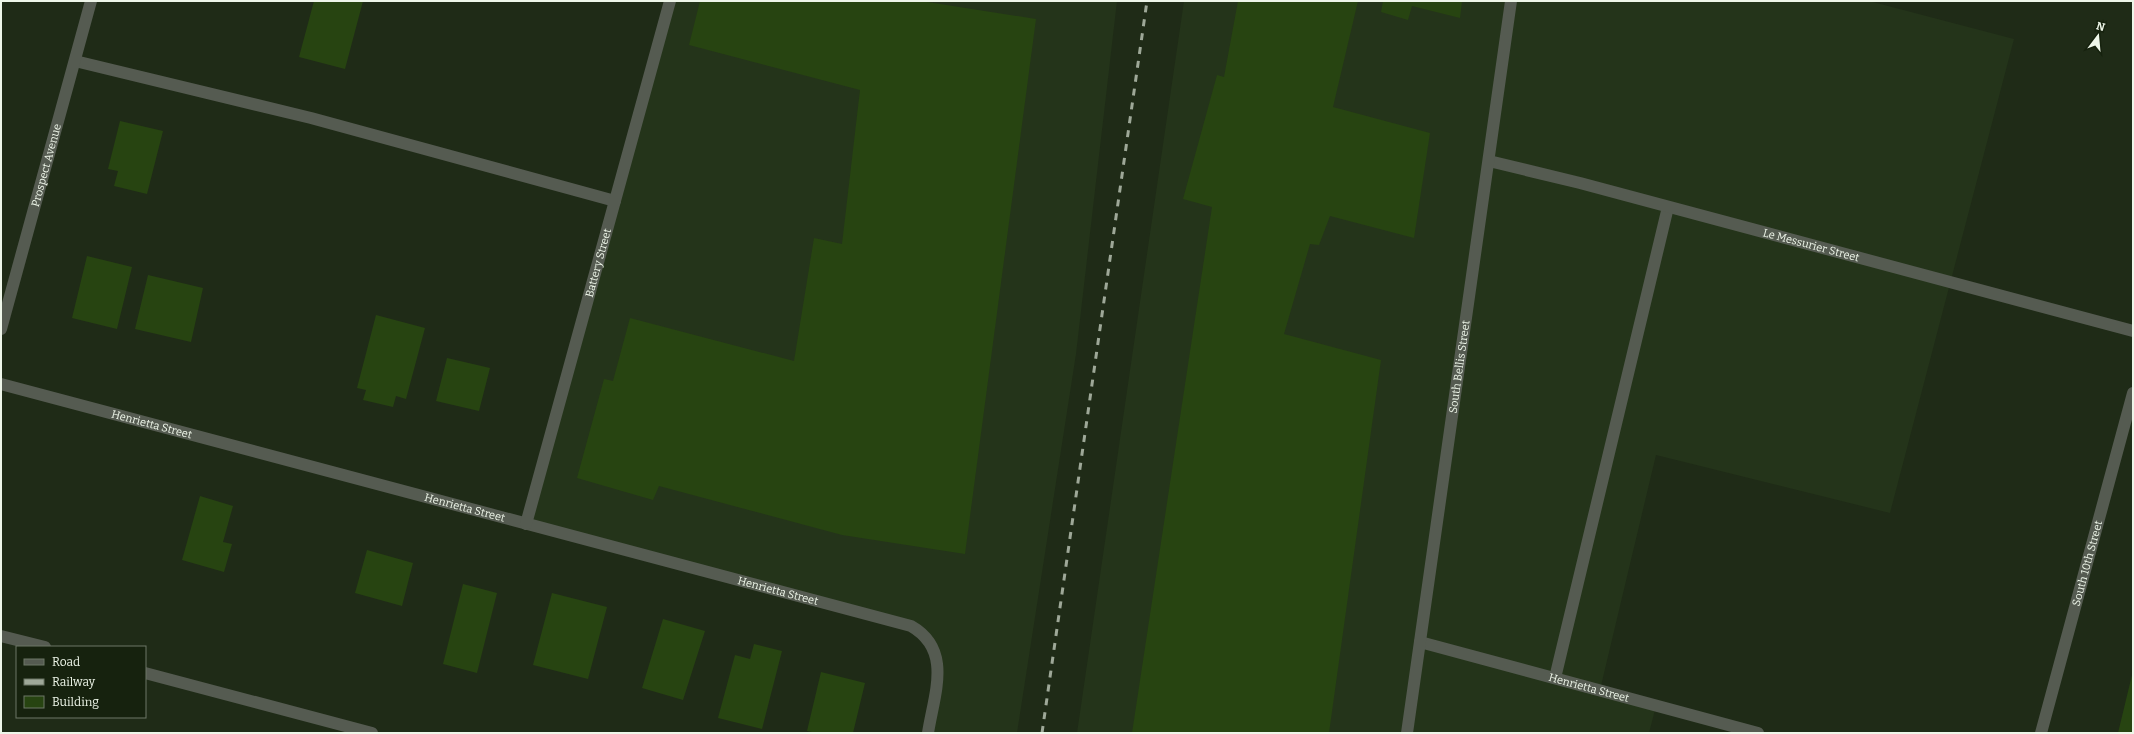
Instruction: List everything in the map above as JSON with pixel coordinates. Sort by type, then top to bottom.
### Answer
[{"type":"street","name":"Prospect Avenue","points":[[1,329],[92,1]]},
{"type":"street","name":"Battery Street","points":[[526,524],[670,1]]},
{"type":"street","name":"South Bellis Street","points":[[1407,733],[1511,1]]},
{"type":"street","points":[[75,61],[311,118],[615,201]]},
{"type":"street","name":"Le Messurier Street","points":[[1489,161],[1530,170],[2133,332]]},
{"type":"street","points":[[1555,678],[1668,207]]},
{"type":"street","name":"Henrietta Street","points":[[1,384],[911,626],[926,637],[935,650],[938,663],[928,733]]},
{"type":"street","name":"South 10th Street","points":[[2041,733],[2133,393]]},
{"type":"street","points":[[1,636],[41,646]]},
{"type":"street","name":"Henrietta Street","points":[[1420,642],[1758,733]]},
{"type":"street","points":[[146,673],[372,733]]},
{"type":"shaded area","points":[[670,1],[1117,1],[1076,354],[1017,733],[928,733],[938,672],[922,633],[526,524]]},
{"type":"shaded area","points":[[1184,1],[1869,1],[2014,39],[1890,513],[1656,455],[1600,690],[1656,706],[1649,733],[1077,733]]},
{"type":"building","points":[[314,1],[363,1],[345,69],[299,57]]},
{"type":"building","points":[[700,1],[921,1],[1036,19],[965,554],[842,535],[659,486],[653,500],[577,478],[604,379],[613,381],[630,318],[794,361],[814,238],[842,244],[860,90],[689,45]]},
{"type":"building","points":[[1238,1],[1358,1],[1333,107],[1430,133],[1414,238],[1330,216],[1319,245],[1310,244],[1284,334],[1381,360],[1329,733],[1132,733],[1212,207],[1183,199],[1217,75],[1224,77]]},
{"type":"building","points":[[1383,1],[1462,1],[1460,18],[1412,6],[1408,20],[1381,12]]},
{"type":"building","points":[[120,121],[163,131],[147,194],[114,186],[118,171],[108,169]]},
{"type":"building","points":[[87,256],[132,267],[117,329],[72,318]]},
{"type":"building","points":[[148,275],[203,288],[191,342],[135,329]]},
{"type":"building","points":[[376,315],[425,328],[406,399],[396,396],[393,407],[363,400],[366,390],[357,388]]},
{"type":"building","points":[[447,358],[490,368],[479,411],[436,401]]},
{"type":"building","points":[[200,496],[233,506],[223,542],[232,544],[224,572],[182,560]]},
{"type":"building","points":[[367,550],[413,563],[402,606],[355,593]]},
{"type":"building","points":[[463,584],[497,593],[477,673],[443,664]]},
{"type":"building","points":[[552,593],[607,607],[588,679],[533,665]]},
{"type":"building","points":[[663,619],[705,631],[683,700],[642,688]]},
{"type":"building","points":[[754,644],[782,651],[762,729],[718,718],[735,655],[750,659]]},
{"type":"building","points":[[821,672],[865,683],[853,733],[817,733],[807,731]]},
{"type":"building","points":[[2132,675],[2133,733],[2118,733]]},
{"type":"railway","points":[[1042,733],[1147,1]]}]
